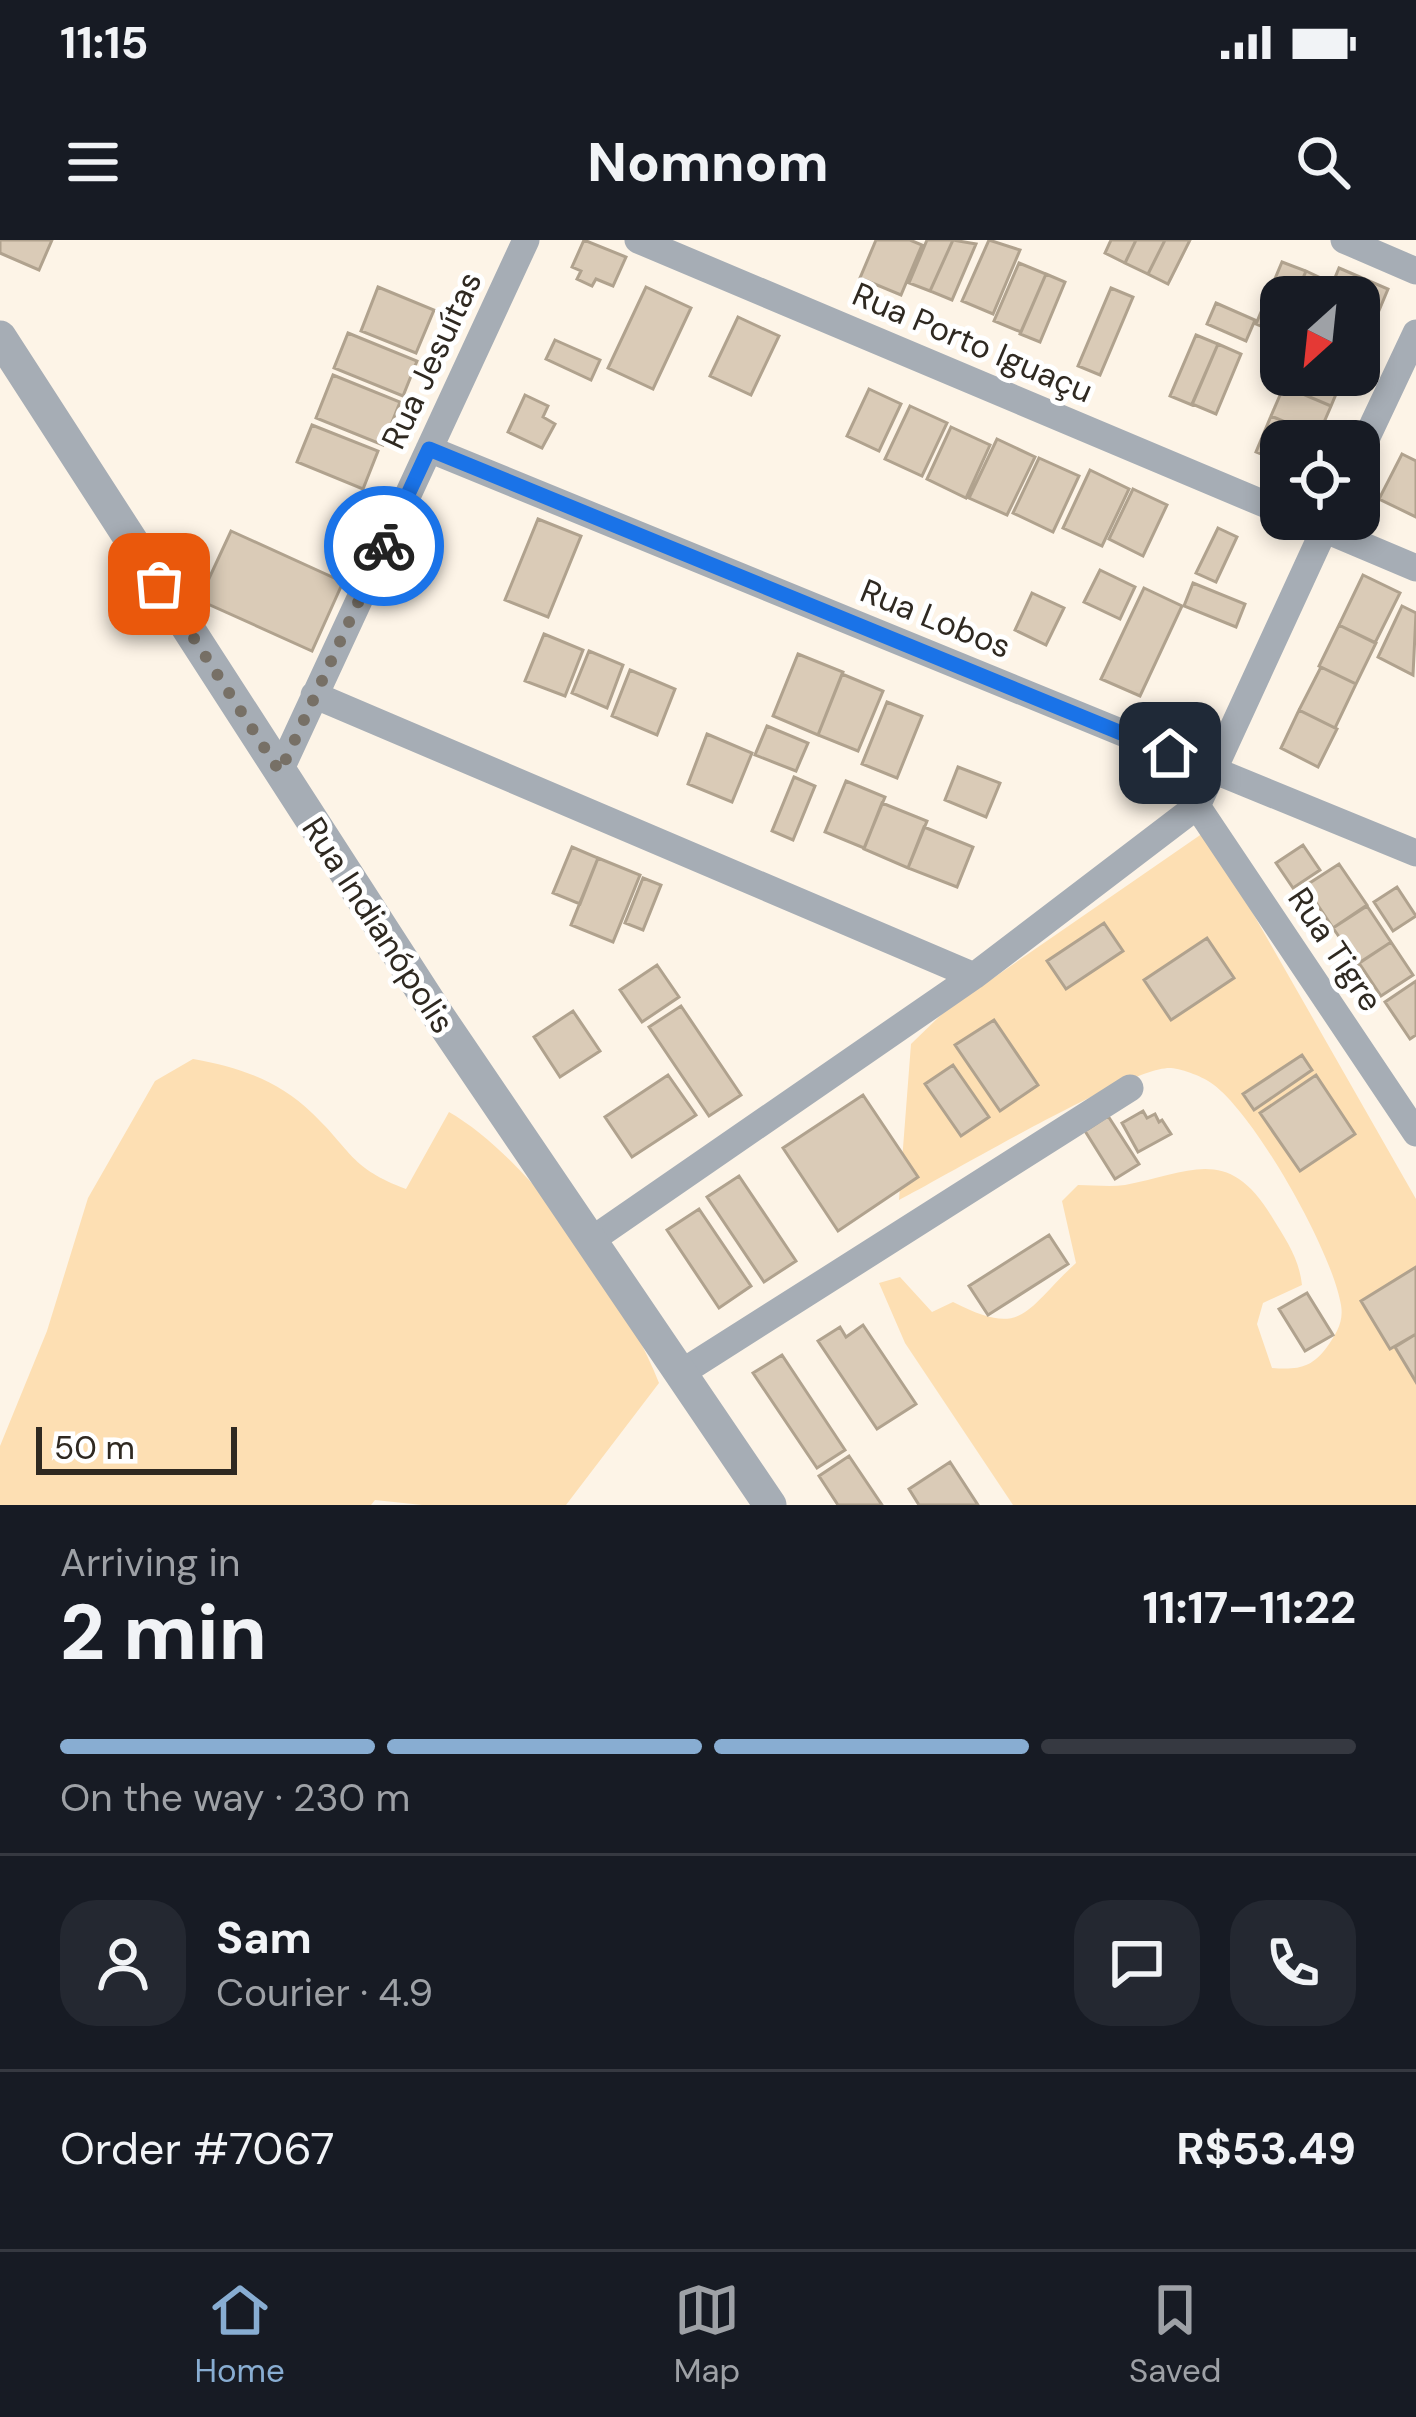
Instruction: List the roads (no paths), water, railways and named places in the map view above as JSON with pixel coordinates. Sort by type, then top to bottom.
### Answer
[{"type":"street","name":"Rua Jesuítas","points":[[280,772],[526,240]]},
{"type":"street","name":"Rua Porto Iguaçu","points":[[638,240],[1260,502]]},
{"type":"street","points":[[1344,240],[1416,271]]},
{"type":"street","points":[[1375,420],[1416,333]]},
{"type":"street","name":"Rua Indianópolis","points":[[0,337],[280,772],[770,1505]]},
{"type":"street","name":"Rua Lobos","points":[[429,449],[1416,854]]},
{"type":"street","points":[[590,1241],[974,976],[1197,806],[1310,540]]},
{"type":"street","points":[[1356,540],[1416,568]]},
{"type":"street","points":[[314,695],[974,976]]},
{"type":"street","name":"Rua Tigre","points":[[1197,806],[1416,1133]]},
{"type":"street","points":[[681,1373],[1130,1088]]}]
